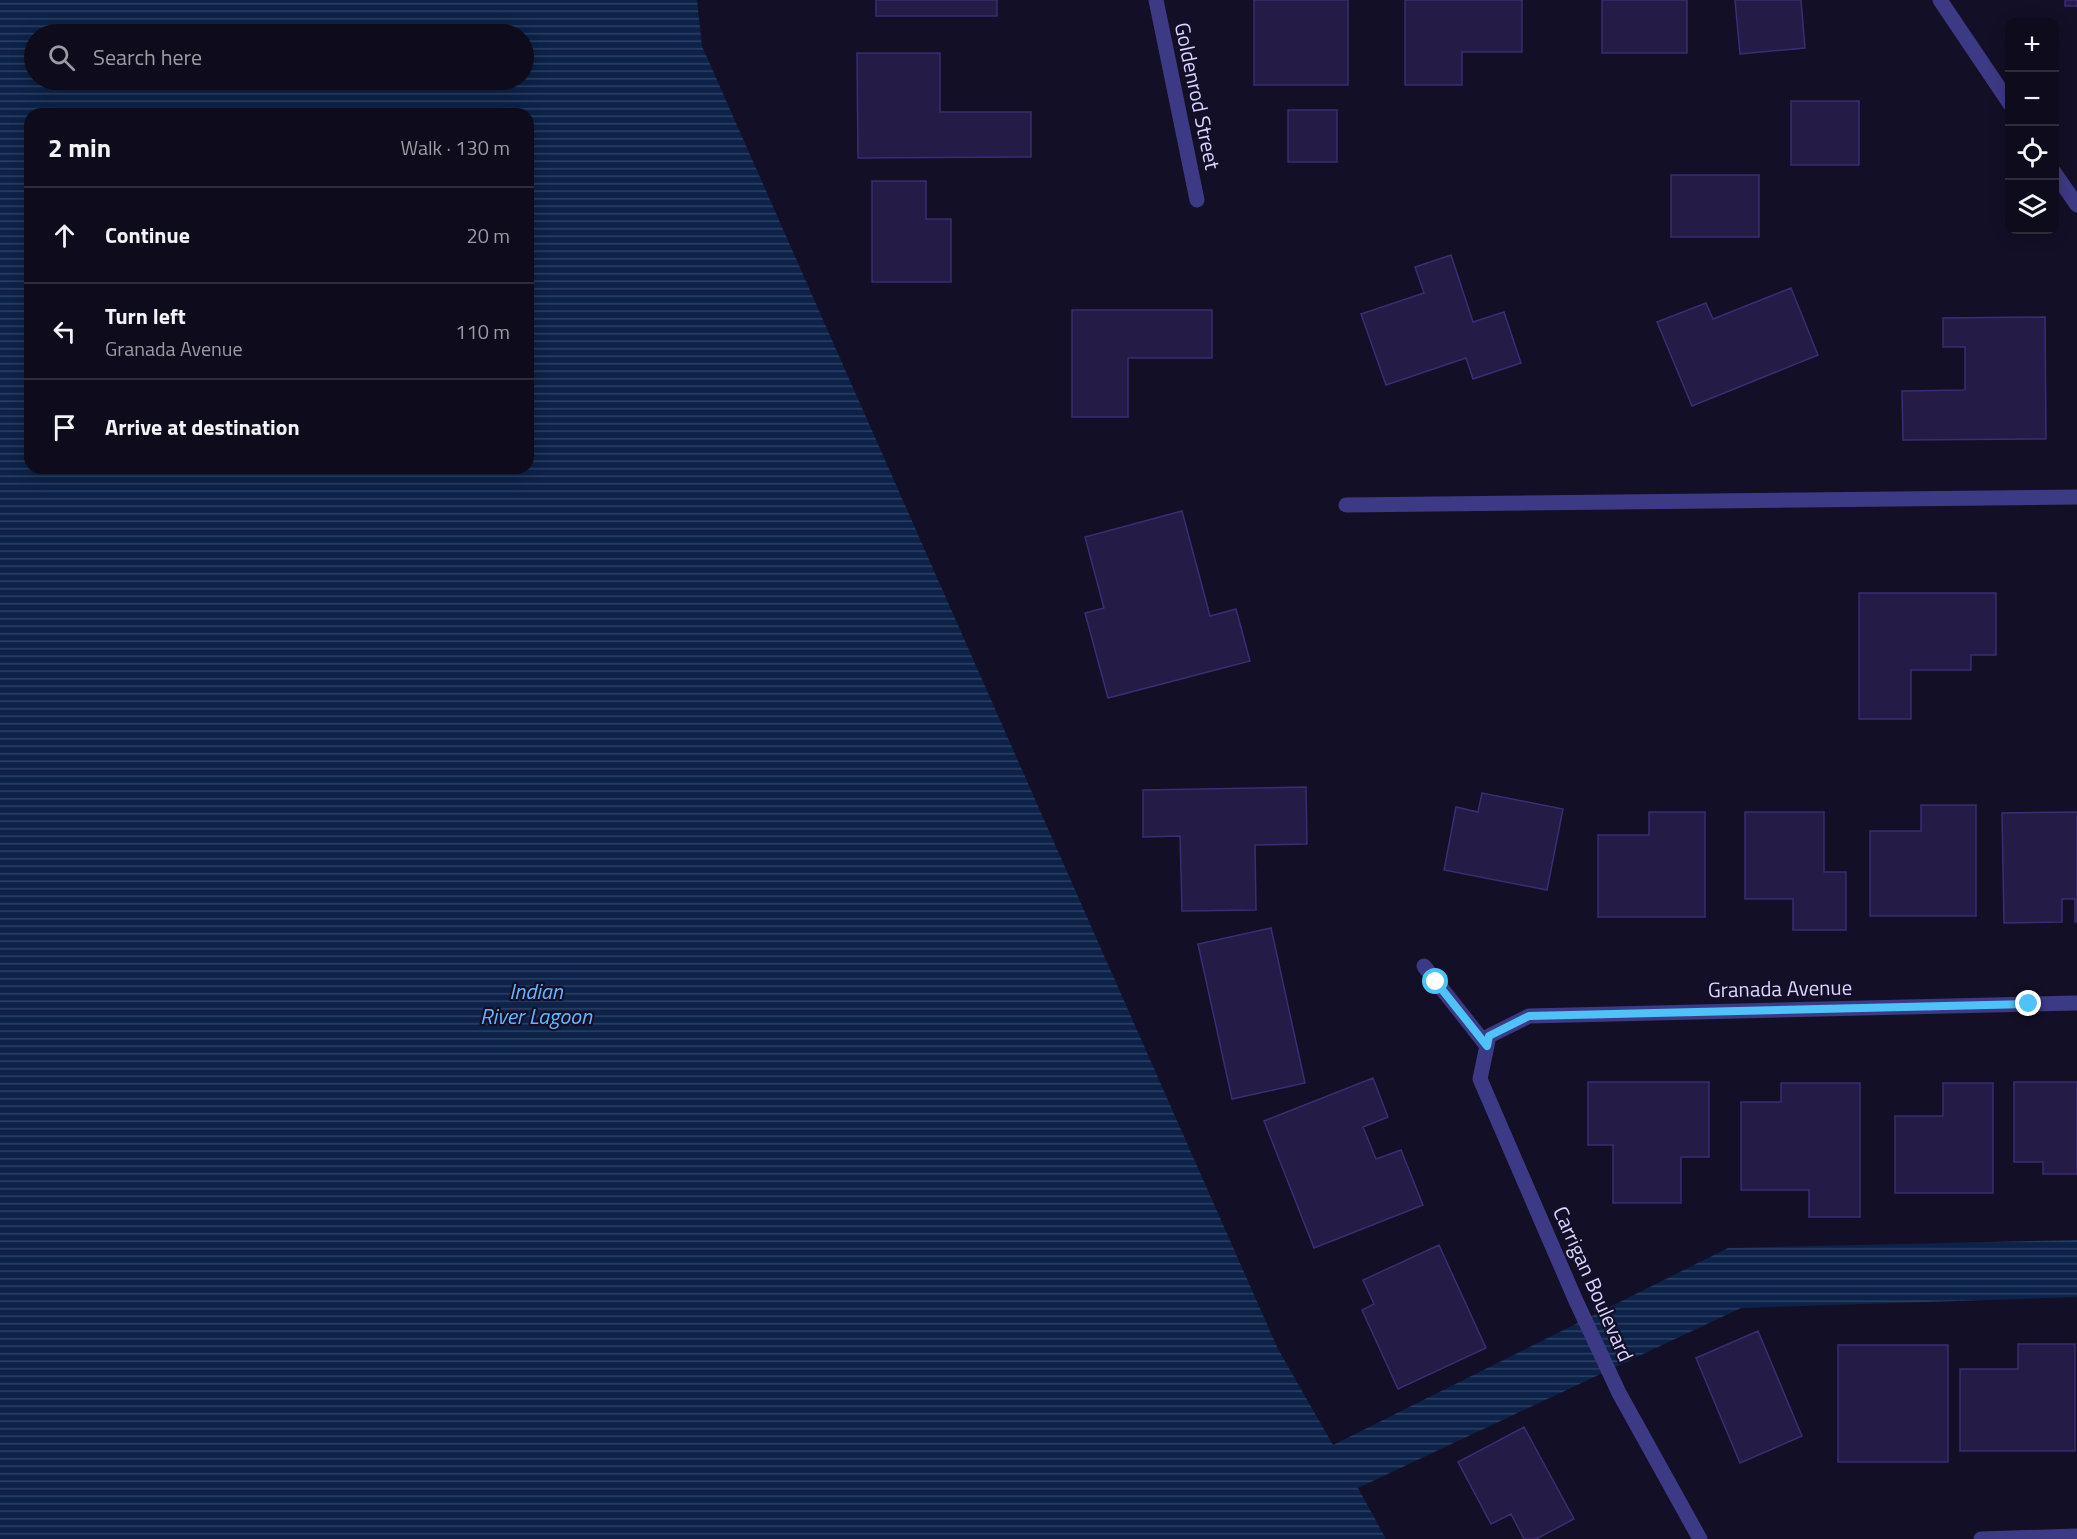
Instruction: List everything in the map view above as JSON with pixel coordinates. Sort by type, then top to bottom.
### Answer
[{"type":"street","name":"Goldenrod Street","points":[[1156,0],[1197,201]]},
{"type":"street","points":[[1940,0],[2005,97]]},
{"type":"street","points":[[2059,178],[2077,205]]},
{"type":"street","points":[[1346,504],[2077,497]]},
{"type":"street","points":[[1424,966],[1488,1041]]},
{"type":"street","name":"Granada Avenue","points":[[1488,1041],[1529,1016],[2077,1003]]},
{"type":"street","name":"Carrigan Boulevard","points":[[1488,1041],[1480,1079],[1618,1393],[1700,1539]]},
{"type":"street","points":[[1981,1539],[2077,1536]]},
{"type":"water","name":"Indian River Lagoon","points":[[0,0],[697,0],[702,46],[1278,1349],[1333,1445],[1728,1248],[2077,1240],[2077,1297],[1741,1308],[1358,1488],[1386,1539],[0,1539]]},
{"type":"building","points":[[876,0],[997,0],[997,16],[876,16]]},
{"type":"building","points":[[1254,0],[1348,0],[1348,85],[1254,85]]},
{"type":"building","points":[[1405,0],[1522,0],[1522,52],[1462,52],[1462,85],[1405,85]]},
{"type":"building","points":[[1602,0],[1687,0],[1687,53],[1602,53]]},
{"type":"building","points":[[1735,0],[1801,0],[1805,48],[1740,54]]},
{"type":"building","points":[[2065,0],[2077,0],[2077,6],[2065,6]]},
{"type":"building","points":[[857,53],[940,53],[940,112],[1031,112],[1031,157],[858,158]]},
{"type":"building","points":[[1791,101],[1859,101],[1859,165],[1791,165]]},
{"type":"building","points":[[1288,110],[1337,110],[1337,162],[1288,162]]},
{"type":"building","points":[[1671,175],[1759,175],[1759,237],[1671,237]]},
{"type":"building","points":[[872,181],[926,181],[926,219],[951,219],[951,282],[872,282]]},
{"type":"building","points":[[1451,255],[1473,322],[1504,312],[1521,363],[1473,379],[1466,358],[1386,385],[1361,314],[1424,293],[1415,267]]},
{"type":"building","points":[[1791,288],[1818,355],[1692,406],[1657,322],[1706,303],[1713,319]]},
{"type":"building","points":[[1072,310],[1212,310],[1212,358],[1128,358],[1128,417],[1072,417]]},
{"type":"building","points":[[2045,317],[2046,439],[1903,440],[1902,391],[1965,390],[1965,347],[1943,347],[1943,318]]},
{"type":"building","points":[[1182,511],[1210,616],[1236,609],[1250,661],[1108,698],[1085,613],[1104,608],[1085,537]]},
{"type":"building","points":[[1859,593],[1996,593],[1996,655],[1971,655],[1971,670],[1911,670],[1911,719],[1859,719]]},
{"type":"building","points":[[1306,787],[1307,844],[1255,845],[1256,910],[1182,911],[1180,836],[1143,837],[1143,790]]},
{"type":"building","points":[[1482,793],[1563,809],[1547,890],[1444,870],[1456,807],[1478,812]]},
{"type":"building","points":[[1921,805],[1976,805],[1976,916],[1870,916],[1870,831],[1921,831]]},
{"type":"building","points":[[1649,812],[1705,812],[1705,917],[1598,917],[1598,835],[1649,835]]},
{"type":"building","points":[[1745,812],[1824,812],[1824,872],[1846,872],[1846,930],[1793,930],[1793,899],[1745,899]]},
{"type":"building","points":[[2077,812],[2077,922],[2075,922],[2075,899],[2062,899],[2062,922],[2004,923],[2002,813]]},
{"type":"building","points":[[1271,928],[1305,1083],[1232,1099],[1198,944]]},
{"type":"building","points":[[1373,1078],[1388,1117],[1363,1127],[1376,1159],[1401,1150],[1423,1205],[1314,1248],[1264,1121]]},
{"type":"building","points":[[1588,1082],[1709,1082],[1709,1157],[1681,1157],[1681,1203],[1613,1203],[1613,1145],[1588,1145]]},
{"type":"building","points":[[2014,1082],[2077,1082],[2077,1174],[2043,1174],[2043,1162],[2014,1162]]},
{"type":"building","points":[[1781,1083],[1860,1083],[1860,1217],[1809,1217],[1809,1190],[1741,1190],[1741,1102],[1781,1102]]},
{"type":"building","points":[[1943,1083],[1993,1083],[1993,1193],[1895,1193],[1895,1116],[1943,1116]]},
{"type":"building","points":[[1439,1245],[1486,1348],[1398,1389],[1362,1310],[1374,1304],[1363,1280]]},
{"type":"building","points":[[1758,1331],[1802,1436],[1740,1463],[1696,1358]]},
{"type":"building","points":[[2018,1344],[2075,1344],[2075,1451],[1960,1451],[1960,1369],[2018,1369]]},
{"type":"building","points":[[1838,1345],[1948,1345],[1948,1462],[1838,1462]]},
{"type":"building","points":[[1524,1427],[1574,1519],[1536,1539],[1524,1539],[1511,1514],[1491,1524],[1458,1462]]},
{"type":"route","points":[[1436,982],[1487,1046],[1489,1036],[1529,1016],[2029,1004]]}]
